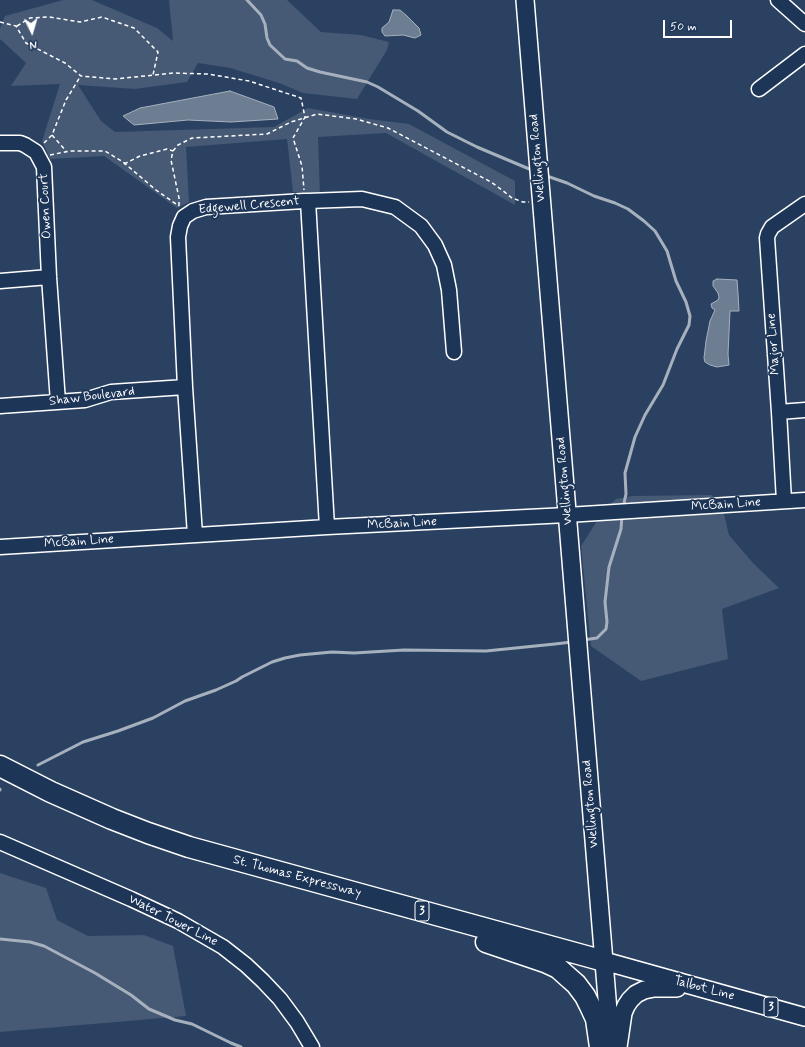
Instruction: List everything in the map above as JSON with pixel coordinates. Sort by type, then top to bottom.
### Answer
[{"type":"highway","name":"St. Thomas Expressway","points":[[0,766],[44,789],[148,834],[189,847],[604,961]]},
{"type":"highway","points":[[241,861],[545,962],[558,968],[576,984],[585,996],[596,1019],[600,1047]]},
{"type":"main road","name":"Wellington Road","points":[[525,0],[611,1047]]},
{"type":"main road","name":"Talbot Line","points":[[604,961],[805,1017]]},
{"type":"main road","points":[[618,1047],[623,1014],[626,1006],[636,994],[644,990],[664,987],[716,992]]},
{"type":"street","points":[[778,0],[805,24]]},
{"type":"street","points":[[759,89],[805,54]]},
{"type":"street","points":[[0,143],[20,143],[26,145],[37,154]]},
{"type":"street","name":"Owen Court","points":[[37,154],[44,166],[45,176],[49,277],[58,402]]},
{"type":"street","points":[[306,201],[362,199],[395,207],[421,226],[435,245],[444,265],[449,290],[454,352]]},
{"type":"street","name":"Edgewell Crescent","points":[[195,535],[185,387],[178,237],[180,226],[184,217],[183,210],[192,211],[206,207],[306,201],[327,528]]},
{"type":"street","name":"Major Line","points":[[784,502],[767,238],[772,227],[805,204]]},
{"type":"street","points":[[0,281],[49,277]]},
{"type":"street","name":"Shaw Boulevard","points":[[0,406],[86,400],[111,392],[185,387]]},
{"type":"street","points":[[779,412],[805,410]]},
{"type":"street","name":"McBain Line","points":[[0,547],[805,500]]},
{"type":"street","name":"Water Tower Line","points":[[0,842],[178,921],[223,947],[246,965],[280,999],[297,1022],[312,1047]]},
{"type":"path","points":[[0,22],[16,26],[30,18],[49,17],[80,22],[102,17],[134,28],[158,52],[153,75]]},
{"type":"path","points":[[16,26],[26,43],[64,63],[81,76],[115,79],[174,73],[208,74],[249,81],[301,98],[305,118],[293,138],[302,166],[306,201]]},
{"type":"path","points":[[37,154],[52,135],[66,100],[80,77]]},
{"type":"path","points":[[183,210],[171,160],[173,151],[178,145],[192,138],[267,134],[291,122],[317,114],[356,119],[388,128],[491,182],[512,198],[523,202],[542,202]]},
{"type":"path","points":[[52,135],[66,151]]},
{"type":"path","points":[[124,164],[140,156],[167,149],[173,151]]},
{"type":"path","points":[[37,154],[66,151],[105,151],[183,210]]},
{"type":"shaded area","points":[[63,0],[92,0],[157,28],[173,41],[169,0],[287,0],[321,32],[361,35],[389,42],[387,50],[357,99],[303,93],[279,83],[230,68],[198,63],[187,82],[135,89],[78,85],[101,121],[115,132],[274,127],[308,108],[369,119],[409,124],[515,181],[515,205],[386,133],[318,137],[320,194],[293,192],[287,139],[186,147],[189,202],[177,208],[104,156],[50,159],[42,141],[60,84],[11,86],[26,63],[0,39],[0,28],[5,16]]},
{"type":"shaded area","points":[[393,10],[400,10],[407,16],[419,28],[421,35],[415,38],[403,35],[385,36],[382,32],[382,28],[389,22]]},
{"type":"shaded area","points":[[230,91],[274,107],[278,119],[231,122],[188,120],[134,125],[123,116],[140,108]]},
{"type":"shaded area","points":[[717,279],[737,280],[739,311],[730,311],[728,354],[729,365],[717,367],[705,362],[704,358],[710,321],[715,310],[712,308],[711,304],[718,300],[719,297],[713,286],[713,281]]},
{"type":"shaded area","points":[[712,495],[722,506],[729,535],[753,563],[779,588],[722,609],[728,659],[641,681],[591,646],[581,546],[604,510],[616,499],[632,496]]},
{"type":"shaded area","points":[[0,873],[46,888],[57,920],[88,936],[144,935],[173,946],[186,1016],[0,1032]]},
{"type":"waterway","points":[[247,0],[261,15],[265,24],[267,38],[270,45],[285,59],[297,61],[307,68],[320,72],[367,82],[418,111],[447,132],[477,147],[534,171]]},
{"type":"waterway","points":[[544,175],[567,183],[594,196],[628,209],[655,231],[667,251],[676,281],[686,302],[690,316],[689,325],[677,349],[663,385],[645,415],[635,437],[625,473],[626,494],[623,508]]},
{"type":"waterway","points":[[583,640],[597,638],[606,629],[607,622],[605,602],[609,567],[621,529],[622,516]]},
{"type":"waterway","points":[[38,765],[83,742],[153,718],[185,701],[216,690],[272,662],[285,658],[332,652],[354,653],[404,650],[486,651],[572,642]]},
{"type":"waterway","points":[[0,939],[30,942],[44,946],[95,973],[131,995],[149,1009],[175,1020],[192,1024],[241,1047]]}]
